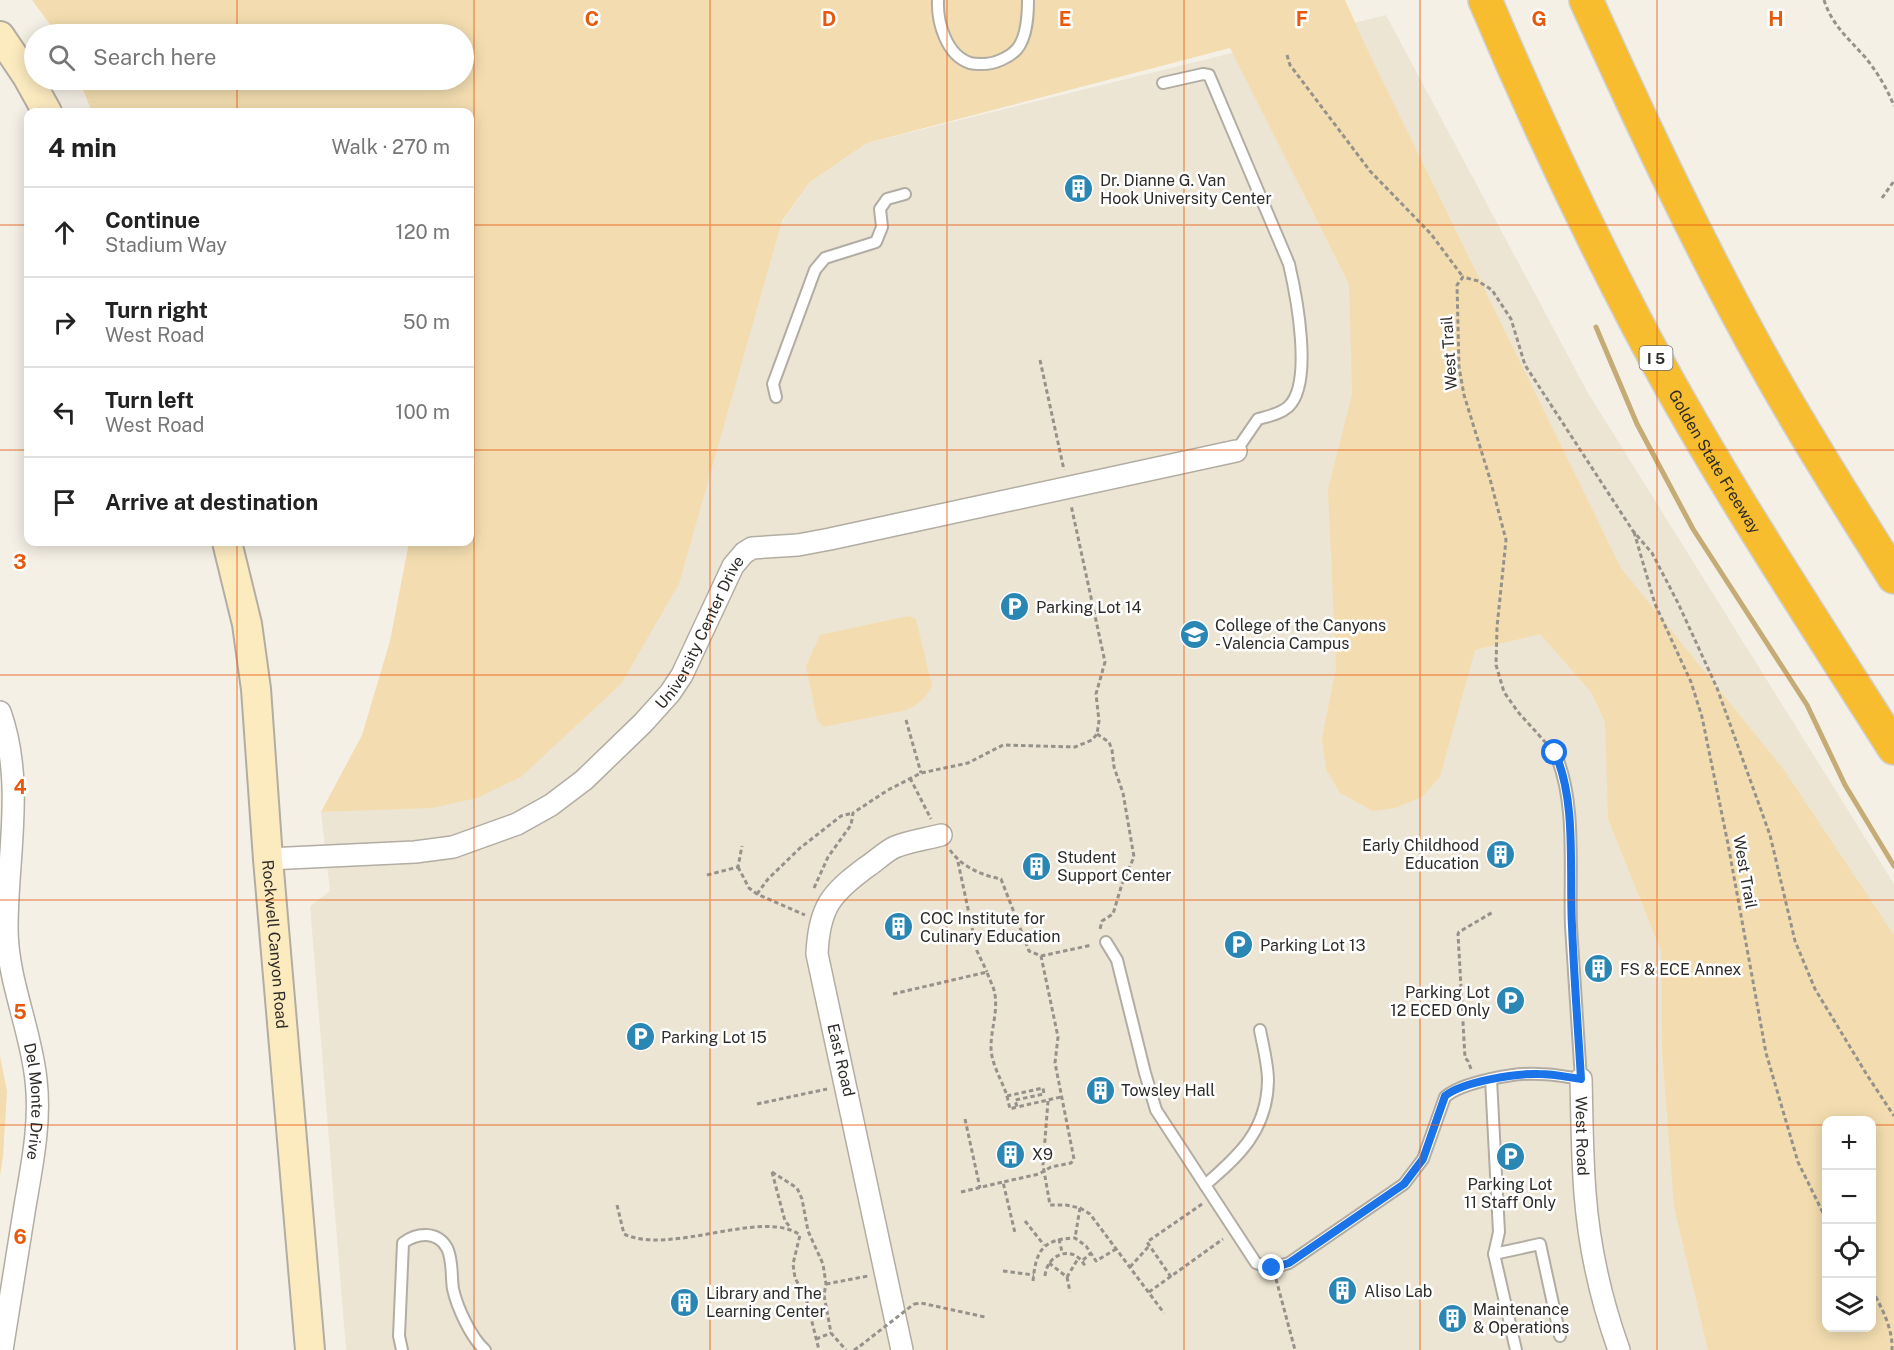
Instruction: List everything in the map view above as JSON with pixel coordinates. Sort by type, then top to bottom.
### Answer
[{"type":"highway","name":"Golden State Freeway","points":[[1485,0],[1532,112],[1636,322],[1726,482],[1894,747]]},
{"type":"highway","points":[[1586,0],[1653,149],[1722,286],[1770,373],[1894,577]]},
{"type":"street","points":[[0,36],[24,72]]},
{"type":"street","points":[[35,90],[45,108]]},
{"type":"street","name":"University Center Drive","points":[[268,859],[415,852],[453,847],[517,824],[552,805],[584,780],[643,723],[670,693],[682,675],[733,566],[744,553],[752,548],[798,545],[830,539],[1236,451]]},
{"type":"street","name":"Rockwell Canyon Road","points":[[228,546],[247,624],[256,689],[268,859],[310,1350]]},
{"type":"street","name":"Del Monte Drive","points":[[0,712],[6,729],[13,771],[14,815],[5,868],[7,931],[36,1079],[37,1122],[2,1350]]},
{"type":"street","name":"East Road","points":[[902,1350],[817,954],[818,934],[815,917],[843,884],[894,847],[941,835]]},
{"type":"street","name":"West Road","points":[[1581,1079],[1585,1193],[1590,1234],[1599,1279],[1618,1350]]},
{"type":"lane","points":[[939,0],[938,10],[943,34],[954,52],[970,63],[994,64],[1016,50],[1024,34],[1028,0]]},
{"type":"lane","points":[[1163,83],[1203,74],[1209,75],[1289,264],[1295,290],[1302,344],[1302,362],[1296,395],[1290,406],[1276,414],[1258,419],[1236,451]]},
{"type":"lane","points":[[776,397],[773,384],[815,270],[825,258],[876,242],[882,227],[880,209],[887,199],[905,194]]},
{"type":"lane","points":[[1555,753],[1563,771],[1569,814],[1572,927],[1581,1079]]},
{"type":"lane","points":[[1106,942],[1117,960],[1156,1110],[1256,1263],[1272,1268]]},
{"type":"lane","points":[[1205,1185],[1235,1160],[1253,1138],[1264,1106],[1268,1080],[1260,1030]]},
{"type":"lane","name":"West Road","points":[[1272,1268],[1289,1263],[1404,1184],[1423,1159],[1445,1096],[1454,1090],[1491,1079],[1537,1073],[1581,1079]]},
{"type":"lane","points":[[1491,1079],[1499,1232],[1494,1254],[1516,1350]]},
{"type":"lane","points":[[402,1350],[399,1336],[403,1244],[412,1236],[423,1234],[436,1237],[446,1245],[450,1255],[453,1290],[462,1316],[480,1346],[485,1350]]},
{"type":"lane","points":[[1494,1254],[1540,1244],[1560,1336]]},
{"type":"path","points":[[1824,0],[1828,14],[1876,72],[1894,106]]},
{"type":"path","points":[[1287,55],[1290,65],[1348,144],[1370,171],[1431,234],[1463,277]]},
{"type":"path","points":[[1882,198],[1894,181]]},
{"type":"path","name":"West Trail","points":[[1555,753],[1518,712],[1504,692],[1496,665],[1497,627],[1506,540],[1464,395],[1459,367],[1460,332],[1457,285],[1463,277],[1478,281],[1492,290],[1505,309],[1511,319],[1525,365],[1633,531],[1652,553],[1678,603],[1717,688],[1770,835],[1795,941],[1815,989],[1894,1116]]},
{"type":"path","points":[[757,894],[768,879],[800,848],[841,816],[853,813],[910,778],[921,773],[968,763],[1003,745],[1075,747],[1092,740],[1097,734],[1099,721],[1096,694],[1105,662],[1040,360]]},
{"type":"path","name":"West Trail","points":[[1633,531],[1656,604],[1691,682],[1701,717],[1728,844],[1766,1053],[1798,1162],[1822,1209]]},
{"type":"path","points":[[906,720],[921,773]]},
{"type":"path","points":[[958,861],[984,876],[1001,879],[1029,951],[1041,956],[1106,942],[1099,932],[1102,921],[1113,914],[1122,884],[1134,857],[1123,793],[1114,767],[1112,750],[1109,742],[1097,734]]},
{"type":"path","points":[[910,778],[923,802]]},
{"type":"path","points":[[815,917],[810,898],[828,857],[851,825],[853,813]]},
{"type":"path","points":[[941,835],[958,861],[977,951],[994,991],[996,1003],[991,1047],[994,1064],[1002,1080],[1010,1109],[1061,1097]]},
{"type":"path","points":[[742,846],[738,867],[749,888],[757,894],[815,917]]},
{"type":"path","points":[[707,875],[738,867]]},
{"type":"path","points":[[1471,1069],[1465,1058],[1458,934],[1493,912]]},
{"type":"path","points":[[961,1192],[1039,1174],[1050,1167],[1071,1163],[1074,1159],[1055,1064],[1058,1036],[1041,956]]},
{"type":"path","points":[[893,994],[987,972]]},
{"type":"path","points":[[757,1104],[846,1085]]},
{"type":"path","points":[[1007,1096],[1043,1088],[1044,1094],[1016,1100],[1017,1107]]},
{"type":"path","points":[[1048,1101],[1044,1171],[1050,1205],[1066,1204],[1090,1214],[1164,1312]]},
{"type":"path","points":[[965,1119],[980,1188]]},
{"type":"path","points":[[800,1235],[785,1221],[772,1172],[796,1188],[802,1199],[808,1231],[823,1264],[826,1284],[824,1295],[831,1333],[846,1350]]},
{"type":"path","points":[[1003,1182],[1015,1233]]},
{"type":"path","points":[[1197,1197],[1207,1211]]},
{"type":"path","points":[[1171,1277],[1147,1242],[1202,1204]]},
{"type":"path","points":[[617,1205],[624,1234],[644,1239],[694,1237],[743,1228],[781,1226],[792,1229]]},
{"type":"path","points":[[1075,1238],[1080,1208]]},
{"type":"path","points":[[1025,1221],[1044,1245]]},
{"type":"path","points":[[808,1231],[800,1235],[793,1264],[795,1278],[806,1298],[819,1350]]},
{"type":"path","points":[[1149,1292],[1223,1239],[1223,1235]]},
{"type":"path","points":[[1033,1281],[1035,1265],[1044,1245],[1059,1239],[1075,1238],[1096,1261],[1116,1249]]},
{"type":"path","points":[[1059,1239],[1062,1252]]},
{"type":"path","points":[[1130,1267],[1150,1245]]},
{"type":"path","points":[[1045,1276],[1049,1263],[1062,1252],[1079,1257],[1085,1266]]},
{"type":"path","points":[[1083,1260],[1091,1253]]},
{"type":"path","points":[[1067,1277],[1079,1257]]},
{"type":"path","points":[[1049,1263],[1067,1277],[1070,1292]]},
{"type":"path","points":[[1035,1265],[1046,1268]]},
{"type":"path","points":[[1272,1268],[1295,1350]]},
{"type":"path","points":[[1003,1270],[1034,1275]]},
{"type":"path","points":[[826,1284],[885,1273]]},
{"type":"path","points":[[806,1298],[824,1295]]},
{"type":"path","points":[[1876,1297],[1884,1312],[1892,1350]]},
{"type":"path","points":[[854,1350],[914,1304],[921,1303],[985,1317]]},
{"type":"path","points":[[815,1340],[831,1333]]},
{"type":"shaded area","points":[[32,0],[1345,0],[1621,568],[1784,770],[1894,935],[1894,1350],[1708,1350],[1674,1207],[1662,1050],[1661,951],[1608,819],[1605,722],[1591,692],[1540,634],[1475,650],[1440,777],[1422,797],[1395,808],[1373,811],[1340,793],[1326,769],[1322,738],[1336,668],[1328,489],[1352,394],[1349,284],[1230,48],[867,143],[810,182],[782,221],[679,584],[621,684],[521,777],[477,798],[432,808],[321,812],[362,735],[390,641],[408,546],[474,546],[474,108],[90,108],[83,90],[474,90],[474,24],[50,24]]},
{"type":"shaded area","name":"College of the Canyons - Valencia Campus","points":[[1386,15],[1588,393],[1894,884],[1894,1350],[346,1350],[310,906],[330,891],[321,812],[374,809],[810,182],[867,143]]},
{"type":"shaded area","points":[[908,616],[916,619],[932,686],[927,694],[907,710],[823,727],[817,720],[806,666],[820,635]]},
{"type":"shaded area","points":[[0,1056],[7,1091],[0,1176]]},
{"type":"waterway","points":[[1596,327],[1637,424],[1693,529],[1807,705],[1845,785],[1894,866]]},
{"type":"place","name":"Dr. Dianne G. Van Hook University Center","points":[[1079,189]]},
{"type":"place","name":"Parking Lot 14","points":[[1015,607]]},
{"type":"place","name":"College of the Canyons - Valencia Campus","points":[[1194,634]]},
{"type":"place","name":"Early Childhood Education","points":[[1500,854]]},
{"type":"place","name":"Student Support Center","points":[[1036,866]]},
{"type":"place","name":"COC Institute for Culinary Education","points":[[899,927]]},
{"type":"place","name":"Parking Lot 13","points":[[1239,945]]},
{"type":"place","name":"FS & ECE Annex","points":[[1599,969]]},
{"type":"place","name":"Parking Lot 12 ECED Only","points":[[1511,1001]]},
{"type":"place","name":"Parking Lot 15","points":[[640,1037]]},
{"type":"place","name":"Towsley Hall","points":[[1100,1090]]},
{"type":"place","name":"X9","points":[[1011,1154]]},
{"type":"place","name":"Parking Lot 11 Staff Only","points":[[1510,1156]]},
{"type":"place","name":"Aliso Lab","points":[[1343,1291]]},
{"type":"place","name":"Library and The Learning Center","points":[[685,1302]]},
{"type":"place","name":"Maintenance & Operations","points":[[1452,1318]]},
{"type":"route","points":[[1272,1268],[1289,1263],[1404,1184],[1423,1159],[1445,1096],[1454,1090],[1491,1079],[1537,1073],[1581,1079],[1572,927],[1569,814],[1563,771],[1555,753]]}]
